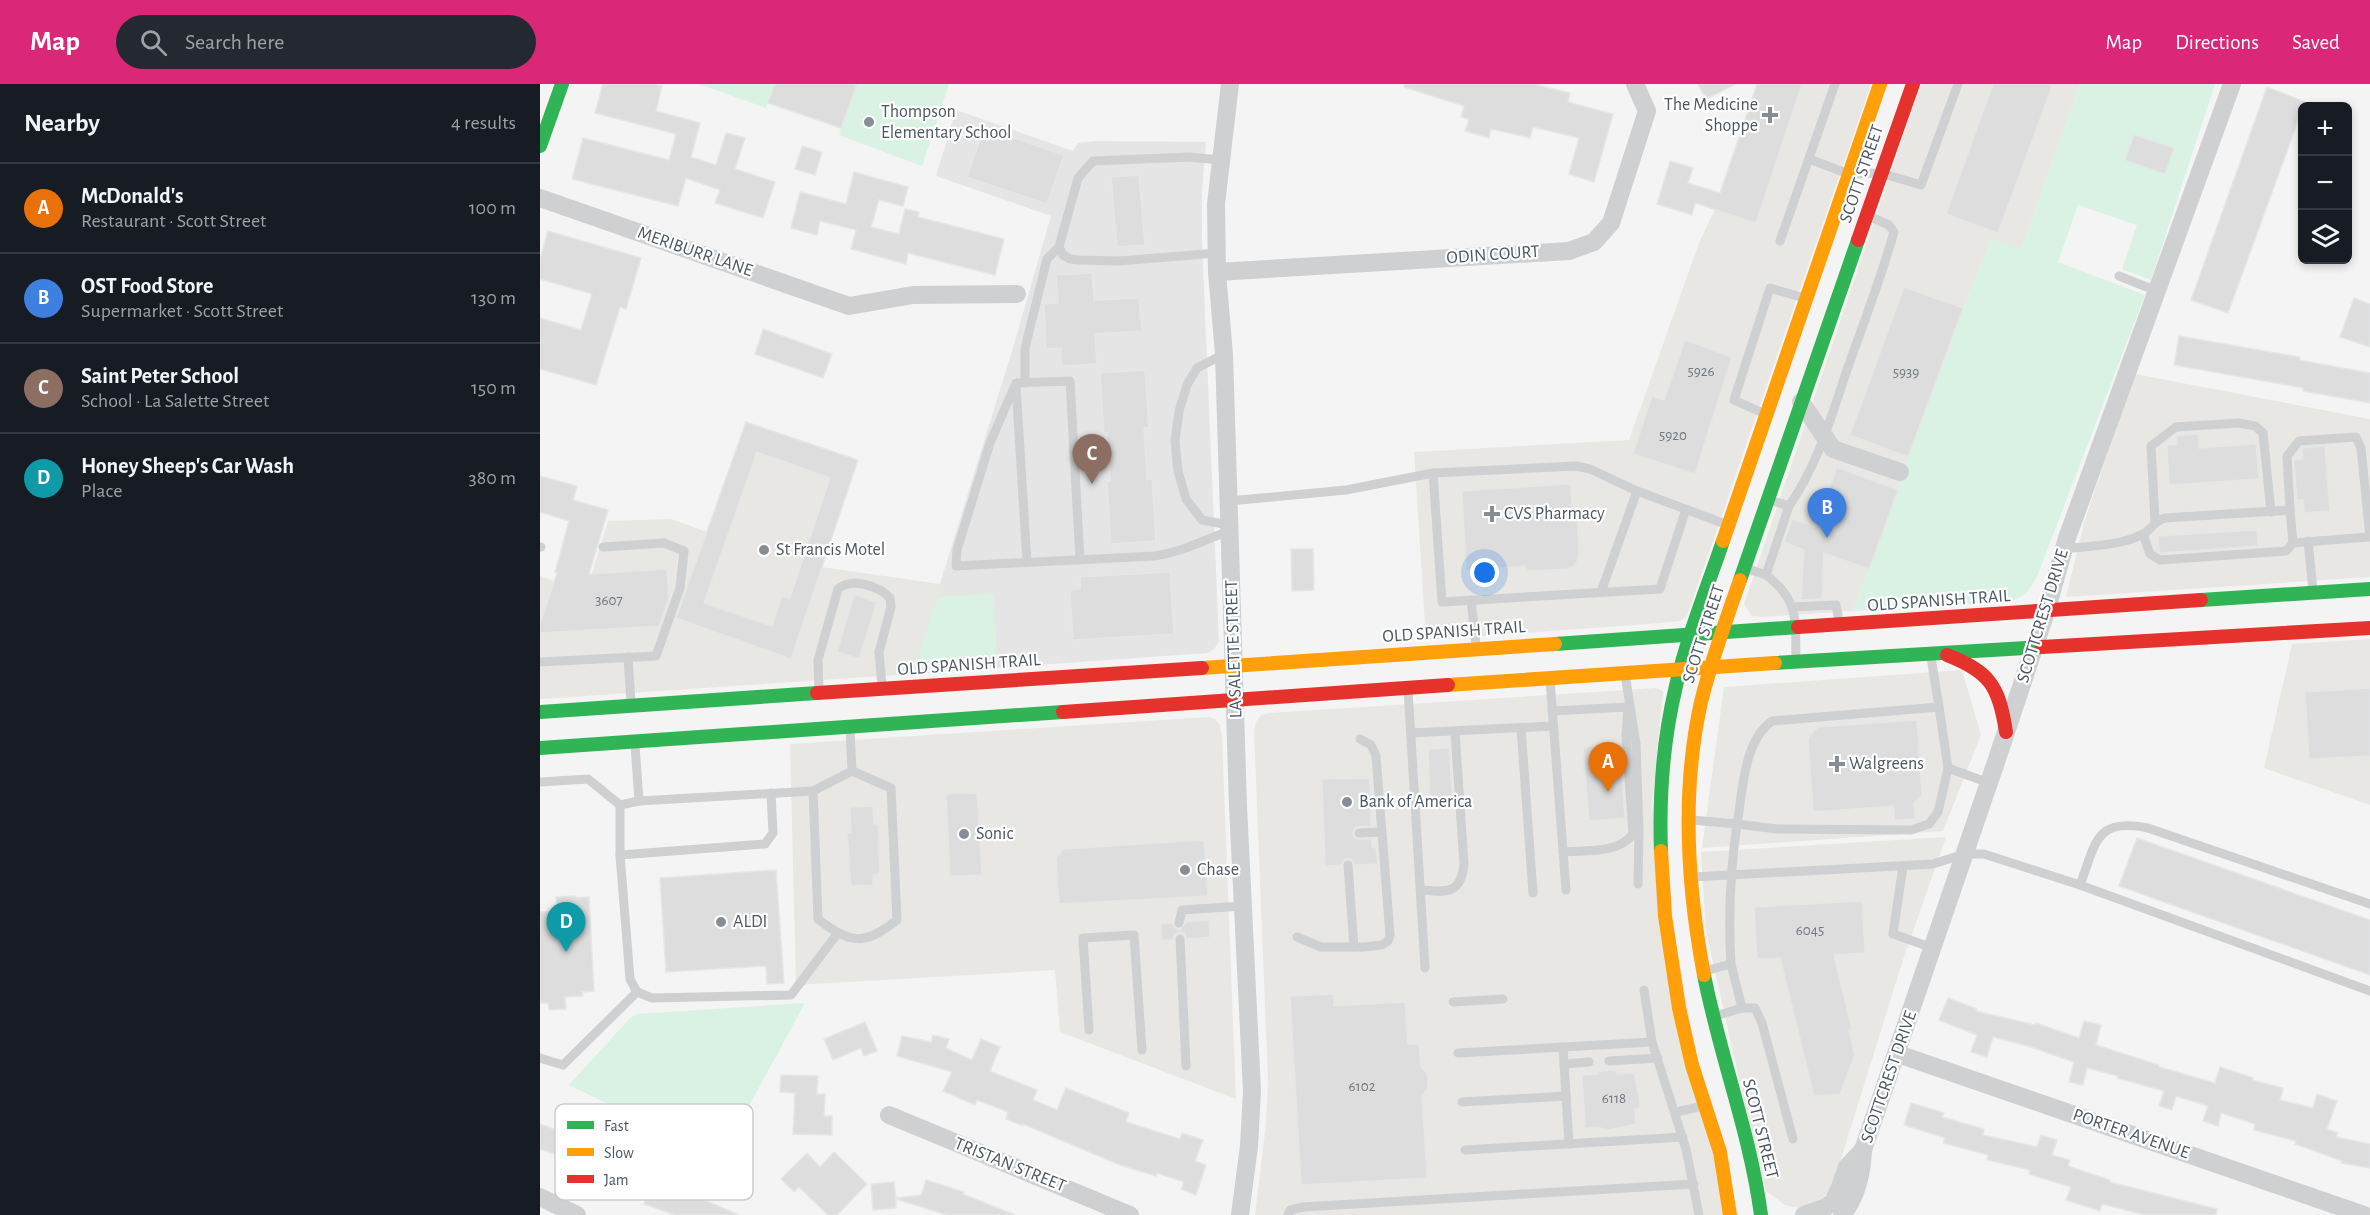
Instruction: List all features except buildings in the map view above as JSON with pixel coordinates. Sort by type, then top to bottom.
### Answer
[{"type":"main road","points":[[540,146],[562,84]]},
{"type":"main road","name":"SCOTT STREET","points":[[1730,1215],[1719,1151],[1689,1053],[1689,820],[1692,754],[1698,715],[1711,667],[1768,500],[1807,298],[1880,84]]},
{"type":"main road","name":"SCOTT STREET","points":[[1761,1215],[1750,1149],[1713,1017],[1689,978],[1662,882],[1661,816],[1664,760],[1681,669],[1767,414],[1788,397],[1867,215],[1913,84]]},
{"type":"main road","name":"OLD SPANISH TRAIL","points":[[540,748],[635,743],[746,716],[819,694],[1234,665],[1480,665],[1692,634],[2046,612],[2278,605],[2313,593],[2370,589]]},
{"type":"main road","points":[[2278,605],[2278,635]]},
{"type":"main road","name":"OLD SPANISH TRAIL","points":[[540,712],[632,705],[850,728],[1408,688],[1480,665],[1550,678],[2370,628]]},
{"type":"main road","points":[[1937,654],[1970,663],[1987,675],[1996,687],[2003,706],[2006,732]]},
{"type":"main road","points":[[934,685],[934,722]]},
{"type":"main road","points":[[632,705],[635,743]]},
{"type":"street","name":"LA SALETTE STREET","points":[[1230,84],[1216,204],[1217,272],[1224,354],[1234,665],[1252,1091],[1249,1146],[1240,1215]]},
{"type":"street","name":"ODIN COURT","points":[[1217,272],[1569,250],[1594,242],[1611,223],[1647,111],[1635,84]]},
{"type":"street","name":"SCOTTCREST DRIVE","points":[[1842,1215],[1850,1205],[1856,1191],[1862,1169],[1863,1150],[1898,1054],[2046,612],[2063,549],[2232,84]]},
{"type":"street","name":"MERIBURR LANE","points":[[540,198],[849,306],[913,295],[1017,294]]},
{"type":"street","points":[[1788,397],[1833,449],[1900,472]]},
{"type":"street","name":"PORTER AVENUE","points":[[1898,1054],[2364,1215]]},
{"type":"street","name":"TRISTAN STREET","points":[[889,1115],[1130,1215]]},
{"type":"street","name":"SCOTTCREST DRIVE","points":[[1804,1215],[1833,1202],[1847,1167],[1863,1150]]},
{"type":"street","points":[[540,1197],[577,1215]]},
{"type":"lane","points":[[1780,241],[1835,84]]},
{"type":"lane","points":[[1809,159],[1849,174],[1881,173],[1921,185],[1958,84]]},
{"type":"lane","points":[[1027,562],[1020,383],[1025,348],[1047,259],[1059,247],[1078,178],[1093,161],[1189,157],[1220,160]]},
{"type":"lane","points":[[1766,574],[1789,506],[1802,488],[1824,436],[1894,232],[1889,225],[1867,215]]},
{"type":"lane","points":[[1059,247],[1063,255],[1074,260],[1119,261],[1217,253]]},
{"type":"lane","points":[[2119,276],[2157,291]]},
{"type":"lane","points":[[1767,414],[1734,400],[1770,288],[1807,298]]},
{"type":"lane","points":[[1017,294],[1038,294]]},
{"type":"lane","points":[[1224,354],[1197,368],[1179,411],[1175,441],[1178,471],[1186,499],[1202,520],[1229,528]]},
{"type":"lane","points":[[1020,383],[1070,381],[1080,560]]},
{"type":"lane","points":[[1020,383],[990,443],[957,550],[956,566],[1176,554],[1229,528]]},
{"type":"lane","points":[[2155,521],[2151,446],[2176,427],[2239,423],[2255,426],[2263,433],[2271,512]]},
{"type":"lane","points":[[2143,534],[2150,554],[2160,560],[2286,551],[2293,543],[2369,537],[2361,448],[2356,437],[2299,441],[2287,456],[2293,543]]},
{"type":"lane","points":[[1229,501],[1346,490],[1433,474],[1576,466],[1729,525]]},
{"type":"lane","points":[[1433,474],[1442,602],[1660,589],[1686,509]]},
{"type":"lane","points":[[1601,592],[1637,491]]},
{"type":"lane","points":[[1768,500],[1789,506]]},
{"type":"lane","points":[[2063,549],[2120,541],[2143,534],[2155,521],[2165,518],[2290,510]]},
{"type":"lane","points":[[2308,541],[2313,593]]},
{"type":"lane","points":[[540,662],[656,656],[680,588],[684,551],[664,543],[603,547]]},
{"type":"lane","points":[[1744,568],[1766,574],[1782,587],[1791,601],[1796,662]]},
{"type":"lane","points":[[819,694],[818,660],[838,589],[852,582],[883,590],[891,598],[891,607],[879,652],[882,689]]},
{"type":"lane","points":[[1471,600],[1480,665]]},
{"type":"lane","points":[[1792,607],[1836,605],[1839,625]]},
{"type":"lane","points":[[1689,820],[1778,829],[1911,830],[1929,824],[1938,812],[1948,768],[1939,706],[1937,654]]},
{"type":"lane","points":[[627,657],[632,705]]},
{"type":"lane","points":[[1625,673],[1628,706],[1636,744],[1638,884]]},
{"type":"lane","points":[[1550,678],[1566,890]]},
{"type":"lane","points":[[1408,688],[1425,969]]},
{"type":"lane","points":[[1552,711],[1628,706]]},
{"type":"lane","points":[[1563,852],[1615,848],[1633,834],[1626,736],[1628,706]]},
{"type":"lane","points":[[1742,1008],[1731,964],[1728,923],[1730,876],[1752,743],[1763,727],[1772,721],[1939,706]]},
{"type":"lane","points":[[1411,733],[1553,726]]},
{"type":"lane","points":[[850,728],[852,771]]},
{"type":"lane","points":[[1521,729],[1533,892]]},
{"type":"lane","points":[[1421,890],[1449,891],[1455,888],[1463,876],[1455,732]]},
{"type":"lane","points":[[1297,937],[1321,947],[1354,947],[1382,945],[1388,941],[1390,935],[1383,839],[1380,832],[1376,756],[1371,745],[1360,739]]},
{"type":"lane","points":[[635,743],[639,801]]},
{"type":"lane","points":[[1948,768],[1989,783]]},
{"type":"lane","points":[[620,805],[639,801],[813,791],[852,771]]},
{"type":"lane","points":[[813,791],[818,919],[837,934],[863,940],[881,933],[897,920],[891,788],[852,771]]},
{"type":"lane","points":[[540,782],[588,779],[620,805]]},
{"type":"lane","points":[[620,855],[765,844],[773,833],[771,793]]},
{"type":"lane","points":[[620,805],[620,855],[630,979],[637,992],[652,998],[681,999],[791,995],[837,934]]},
{"type":"lane","points":[[2080,885],[2102,834],[2110,827],[2128,824],[2148,828],[2370,904]]},
{"type":"lane","points":[[1359,833],[1380,832]]},
{"type":"lane","points":[[1690,878],[1933,864],[1964,854],[1984,854],[2080,885],[2370,991]]},
{"type":"lane","points":[[1348,865],[1354,947]]},
{"type":"lane","points":[[1903,866],[1893,934],[1933,948]]},
{"type":"lane","points":[[1179,923],[1182,910],[1244,906]]},
{"type":"lane","points":[[1089,1030],[1083,938],[1134,935],[1142,1050]]},
{"type":"lane","points":[[1180,939],[1186,1066]]},
{"type":"lane","points":[[1689,978],[1731,964]]},
{"type":"lane","points":[[1644,990],[1652,1042],[1683,1137],[1699,1215]]},
{"type":"lane","points":[[540,1058],[563,1065],[637,992]]},
{"type":"lane","points":[[1454,1002],[1503,999]]},
{"type":"lane","points":[[1713,1017],[1742,1008],[1755,1008],[1762,1023],[1793,1139]]},
{"type":"lane","points":[[1458,1053],[1652,1042]]},
{"type":"lane","points":[[1563,1047],[1569,1144]]},
{"type":"lane","points":[[1609,1061],[1658,1058]]},
{"type":"lane","points":[[1564,1064],[1589,1062]]},
{"type":"lane","points":[[1462,1102],[1566,1096]]},
{"type":"lane","points":[[1676,1112],[1705,1105]]},
{"type":"lane","points":[[1465,1150],[1683,1137]]},
{"type":"lane","points":[[1288,1215],[1290,1210],[1303,1207],[1694,1184]]},
{"type":"shaded area","points":[[1757,84],[1871,84],[1687,616],[1680,621],[1661,623],[1426,640],[1414,452],[1629,440],[1699,243],[1715,209]]},
{"type":"shaded area","points":[[1921,84],[2080,84],[2021,249],[1992,239],[1990,242],[1963,308],[1853,611],[1752,616],[1744,604]]},
{"type":"shaded area","points":[[956,110],[1073,151],[1078,143],[1094,141],[1206,142],[1202,192],[1202,242],[1219,641],[1208,653],[912,674],[1012,351],[1051,216],[936,176]]},
{"type":"shaded area","points":[[2135,374],[2370,419],[2370,577],[2066,597],[2085,519]]},
{"type":"shaded area","points":[[746,422],[858,460],[822,567],[940,584],[912,674],[540,699],[540,576],[586,592],[608,521],[671,519],[707,532]]},
{"type":"shaded area","points":[[2370,639],[2370,805],[2264,768],[2292,644]]},
{"type":"shaded area","points":[[1962,670],[1981,735],[1943,831],[1702,848],[1724,687]]},
{"type":"shaded area","points":[[1656,688],[1663,691],[1652,806],[1724,1215],[1255,1215],[1266,1124],[1268,1080],[1254,731],[1261,715]]},
{"type":"shaded area","points":[[1208,717],[1215,719],[1220,725],[1222,737],[1236,1099],[1060,1032],[1055,970],[796,985],[790,744]]},
{"type":"shaded area","points":[[1946,837],[1903,960],[1837,1172],[1828,1193],[1813,1204],[1799,1208],[1785,1205],[1766,1191],[1740,1083],[1706,931],[1701,852]]},
{"type":"green space","points":[[699,84],[775,84],[766,108]]},
{"type":"green space","name":"Thompson Elementary School","points":[[857,84],[949,84],[922,166],[839,135]]},
{"type":"green space","points":[[2080,84],[2215,84],[2151,280],[2122,269],[2137,225],[2078,205],[2058,262],[2145,295],[2038,574],[2027,592],[2010,601],[1853,611],[1963,308],[1990,242],[1992,239],[2021,248]]},
{"type":"green space","points":[[993,594],[997,657],[916,663],[937,597]]},
{"type":"green space","points":[[805,1003],[750,1104],[608,1104],[569,1085],[630,1018],[637,1014]]},
{"type":"traffic: fast","points":[[540,146],[562,84]]},
{"type":"traffic: fast","points":[[1740,580],[1858,240]]},
{"type":"traffic: fast","points":[[1661,851],[1663,768],[1672,706],[1686,649],[1723,541]]},
{"type":"traffic: fast","points":[[2201,600],[2370,589]]},
{"type":"traffic: fast","points":[[1555,644],[1798,627]]},
{"type":"traffic: fast","points":[[1775,663],[2042,647]]},
{"type":"traffic: fast","points":[[540,712],[817,693]]},
{"type":"traffic: fast","points":[[540,748],[1063,712]]},
{"type":"traffic: fast","points":[[1704,975],[1750,1154],[1761,1215]]},
{"type":"traffic: slow","points":[[1723,541],[1880,84]]},
{"type":"traffic: slow","points":[[1704,975],[1690,873],[1691,770],[1701,702],[1740,580]]},
{"type":"traffic: slow","points":[[1202,668],[1555,644]]},
{"type":"traffic: slow","points":[[1448,685],[1775,663]]},
{"type":"traffic: slow","points":[[1661,851],[1665,916],[1679,1008],[1692,1065],[1720,1152],[1730,1215]]},
{"type":"traffic: jam","points":[[1858,240],[1913,84]]},
{"type":"traffic: jam","points":[[1798,627],[2201,600]]},
{"type":"traffic: jam","points":[[2042,647],[2370,628]]},
{"type":"traffic: jam","points":[[1947,655],[1973,668],[1990,683],[2000,703],[2006,732]]},
{"type":"traffic: jam","points":[[817,693],[1202,668]]},
{"type":"traffic: jam","points":[[1063,712],[1448,685]]},
{"type":"place","name":"The Medicine Shoppe","points":[[1770,115]]},
{"type":"place","name":"Thompson Elementary School","points":[[869,122]]},
{"type":"place","name":"Saint Peter School","points":[[1092,484]]},
{"type":"place","name":"CVS Pharmacy","points":[[1492,514]]},
{"type":"place","name":"OST Food Store","points":[[1827,538]]},
{"type":"place","name":"St Francis Motel","points":[[764,550]]},
{"type":"place","name":"Walgreens","points":[[1837,764]]},
{"type":"place","name":"McDonald's","points":[[1608,792]]},
{"type":"place","name":"Bank of America","points":[[1347,802]]},
{"type":"place","name":"Sonic","points":[[964,834]]},
{"type":"place","name":"Chase","points":[[1185,870]]},
{"type":"place","name":"ALDI","points":[[721,922]]},
{"type":"place","name":"Honey Sheep's Car Wash","points":[[566,952]]}]
